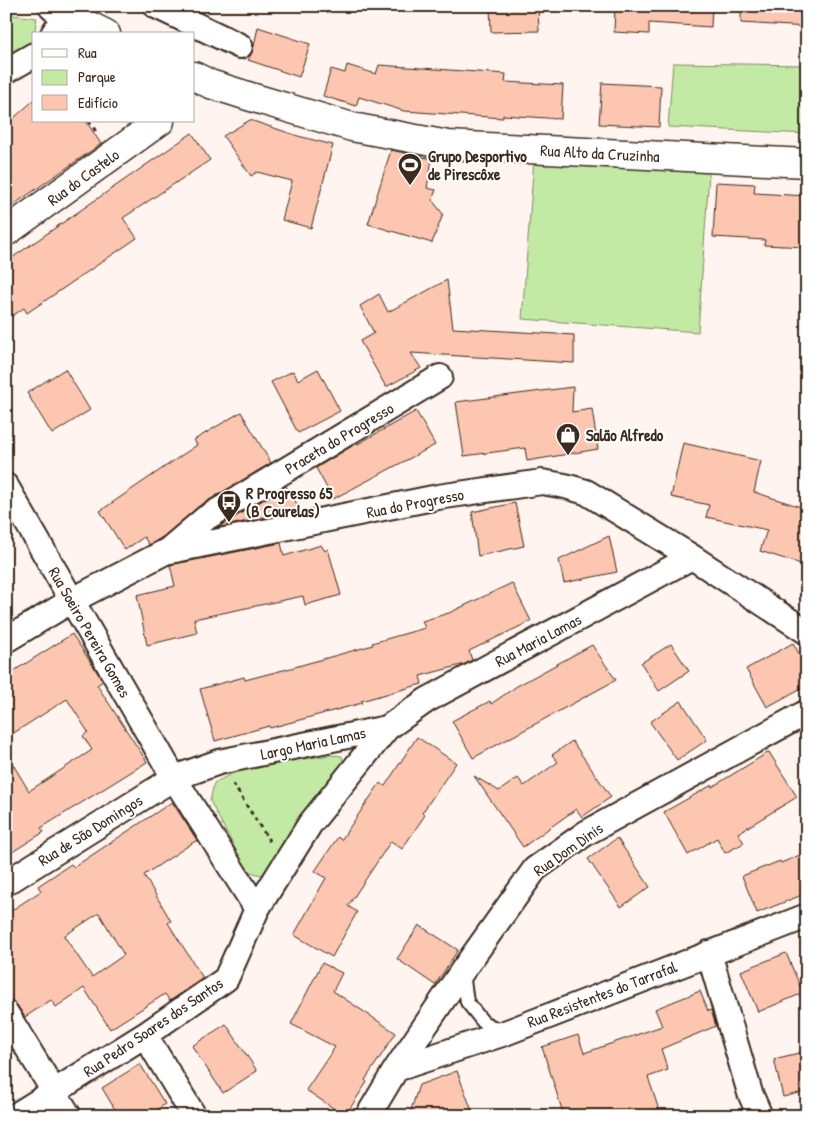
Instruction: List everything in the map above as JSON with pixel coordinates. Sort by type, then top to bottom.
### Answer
[{"type":"street","points":[[156,6],[240,46]]},
{"type":"street","points":[[57,18],[100,32]]},
{"type":"street","points":[[6,71],[32,56]]},
{"type":"street","name":"Rua Alto da Cruzinha","points":[[199,86],[352,127],[448,145],[807,163]]},
{"type":"street","name":"Rua do Castelo","points":[[6,232],[159,122]]},
{"type":"street","name":"Praceta do Progresso","points":[[165,552],[206,518],[440,377]]},
{"type":"street","name":"Rua do Progresso","points":[[6,640],[71,601],[165,552],[438,497],[542,482],[586,492],[692,557],[807,632]]},
{"type":"street","name":"Rua Soeiro Pereira Gomes","points":[[6,486],[174,778]]},
{"type":"street","name":"Rua Maria Lamas","points":[[387,728],[427,700],[692,557]]},
{"type":"street","name":"Rua Dom Dinis","points":[[368,1116],[396,1070],[463,970],[535,869],[586,833],[807,712]]},
{"type":"street","name":"Largo Maria Lamas","points":[[174,778],[219,762],[387,728]]},
{"type":"street","name":"Largo Maria Lamas","points":[[257,909],[310,824],[387,728]]},
{"type":"street","points":[[174,778],[257,909]]},
{"type":"street","name":"Rua de São Domingos","points":[[6,883],[174,778]]},
{"type":"street","name":"Rua Pedro Soares dos Santos","points":[[15,1116],[145,1035],[226,979],[257,909]]},
{"type":"street","name":"Rua Resistentes do Tarrafal","points":[[396,1070],[505,1033],[807,916]]},
{"type":"street","points":[[709,953],[750,1093],[760,1116]]},
{"type":"street","points":[[6,1014],[69,1116]]},
{"type":"street","points":[[145,1035],[194,1116]]},
{"type":"lane","points":[[463,970],[467,1002],[483,1022],[505,1033]]},
{"type":"path","points":[[219,762],[285,865]]},
{"type":"green space","points":[[6,14],[37,18],[34,32],[32,32],[32,45],[6,61]]},
{"type":"green space","points":[[673,63],[807,65],[807,134],[668,127]]},
{"type":"green space","points":[[534,159],[709,173],[698,332],[522,319]]},
{"type":"green space","points":[[331,755],[342,756],[344,766],[274,867],[261,875],[247,871],[210,801],[214,783],[243,768]]},
{"type":"building","points":[[490,6],[538,6],[539,31],[491,32]]},
{"type":"building","points":[[615,6],[712,6],[711,27],[649,23],[649,34],[614,32]]},
{"type":"building","points":[[741,6],[807,6],[807,27],[741,23]]},
{"type":"building","points":[[258,27],[310,44],[299,77],[248,60],[253,51]]},
{"type":"building","points":[[347,65],[376,74],[379,65],[506,74],[505,82],[563,85],[561,119],[503,115],[503,118],[404,111],[359,97],[356,106],[323,96],[331,69],[345,73]]},
{"type":"building","points":[[602,83],[661,86],[659,127],[599,124]]},
{"type":"building","points":[[32,102],[32,122],[87,122],[101,144],[6,210],[6,125]]},
{"type":"building","points":[[250,120],[333,145],[311,228],[282,220],[292,181],[257,172],[251,176],[223,136]]},
{"type":"building","points":[[192,133],[210,160],[123,218],[137,238],[27,313],[24,308],[6,320],[6,262]]},
{"type":"building","points":[[391,150],[432,159],[427,188],[436,190],[432,200],[443,214],[432,243],[368,224]]},
{"type":"building","points":[[716,182],[755,184],[754,193],[807,196],[806,247],[764,245],[765,240],[713,237]]},
{"type":"building","points":[[447,280],[453,328],[574,335],[574,363],[411,353],[421,368],[386,387],[360,341],[374,333],[360,306],[379,294],[388,312]]},
{"type":"building","points":[[65,369],[90,410],[52,434],[27,393]]},
{"type":"building","points":[[318,369],[340,411],[298,433],[271,382],[293,371],[298,380]]},
{"type":"building","points":[[573,387],[572,412],[592,409],[598,449],[527,461],[525,448],[464,456],[456,402]]},
{"type":"building","points":[[416,411],[435,445],[333,499],[316,468]]},
{"type":"building","points":[[241,412],[271,463],[199,506],[164,536],[149,545],[144,537],[125,550],[100,511],[197,445],[194,440]]},
{"type":"building","points":[[683,443],[761,461],[754,492],[807,509],[807,566],[760,551],[767,530],[706,517],[709,505],[671,497]]},
{"type":"building","points":[[286,486],[300,509],[217,528]]},
{"type":"building","points":[[515,503],[524,546],[478,556],[472,512]]},
{"type":"building","points":[[609,536],[617,572],[564,583],[559,560]]},
{"type":"building","points":[[281,543],[284,556],[321,545],[325,551],[328,549],[341,595],[305,605],[303,596],[194,619],[197,633],[147,645],[137,595],[175,586],[170,565]]},
{"type":"building","points":[[512,583],[531,621],[469,651],[472,660],[465,664],[420,676],[422,684],[361,701],[362,703],[215,741],[200,689],[244,677],[245,680],[291,668],[425,628],[422,621],[449,613]]},
{"type":"building","points":[[72,634],[103,681],[97,685],[147,762],[41,828],[44,832],[6,856],[6,753],[29,791],[92,750],[83,736],[88,732],[67,699],[6,738],[6,676]]},
{"type":"building","points":[[793,643],[807,668],[807,685],[767,707],[746,669]]},
{"type":"building","points":[[671,644],[689,671],[659,691],[641,663]]},
{"type":"building","points":[[592,645],[616,680],[473,758],[452,721],[490,701],[491,704],[517,686]]},
{"type":"building","points":[[681,701],[707,740],[677,760],[650,722]]},
{"type":"building","points":[[417,737],[456,763],[422,813],[425,815],[402,849],[391,841],[348,906],[357,912],[332,957],[294,935],[326,878],[315,871],[338,837],[341,840],[380,783],[385,786]]},
{"type":"building","points":[[572,741],[611,797],[582,817],[576,809],[523,847],[474,776],[499,791],[518,778],[524,786],[558,762],[552,755]]},
{"type":"building","points":[[769,752],[797,797],[738,833],[744,843],[725,853],[717,838],[688,855],[664,812],[712,785],[712,787]]},
{"type":"building","points":[[172,802],[197,840],[144,875],[171,921],[168,923],[203,978],[170,1001],[165,994],[110,1029],[84,988],[56,1007],[51,1000],[25,1017],[13,1001],[6,999],[6,914],[41,891],[38,886],[71,864],[74,867]],"holes":[[[99,913],[124,955],[92,977],[64,936]]]},
{"type":"building","points":[[617,838],[650,887],[621,907],[588,859]]},
{"type":"building","points":[[807,852],[807,893],[757,913],[742,876]]},
{"type":"building","points":[[419,925],[458,950],[435,985],[397,959]]},
{"type":"building","points":[[786,953],[803,993],[758,1012],[741,971]]},
{"type":"building","points":[[322,963],[342,973],[333,991],[396,1033],[365,1080],[367,1082],[345,1116],[306,1090],[335,1047],[291,1024]]},
{"type":"building","points":[[700,991],[708,1011],[711,1010],[716,1026],[661,1049],[668,1070],[648,1077],[661,1116],[564,1116],[542,1047],[578,1035],[584,1053],[662,1026],[655,1009]]},
{"type":"building","points":[[226,1024],[257,1071],[223,1093],[192,1046]]},
{"type":"building","points":[[807,1051],[807,1091],[783,1097],[774,1059]]},
{"type":"building","points":[[140,1064],[165,1104],[147,1116],[119,1116],[102,1088]]},
{"type":"building","points":[[457,1071],[474,1116],[409,1116],[419,1085]]},
{"type":"place","name":"Grupo Desportivo de Pirescôxe","points":[[410,186]]},
{"type":"place","name":"Salão Alfredo","points":[[568,456]]},
{"type":"place","name":"R Progresso 65 (B Courelas)","points":[[229,523]]}]
